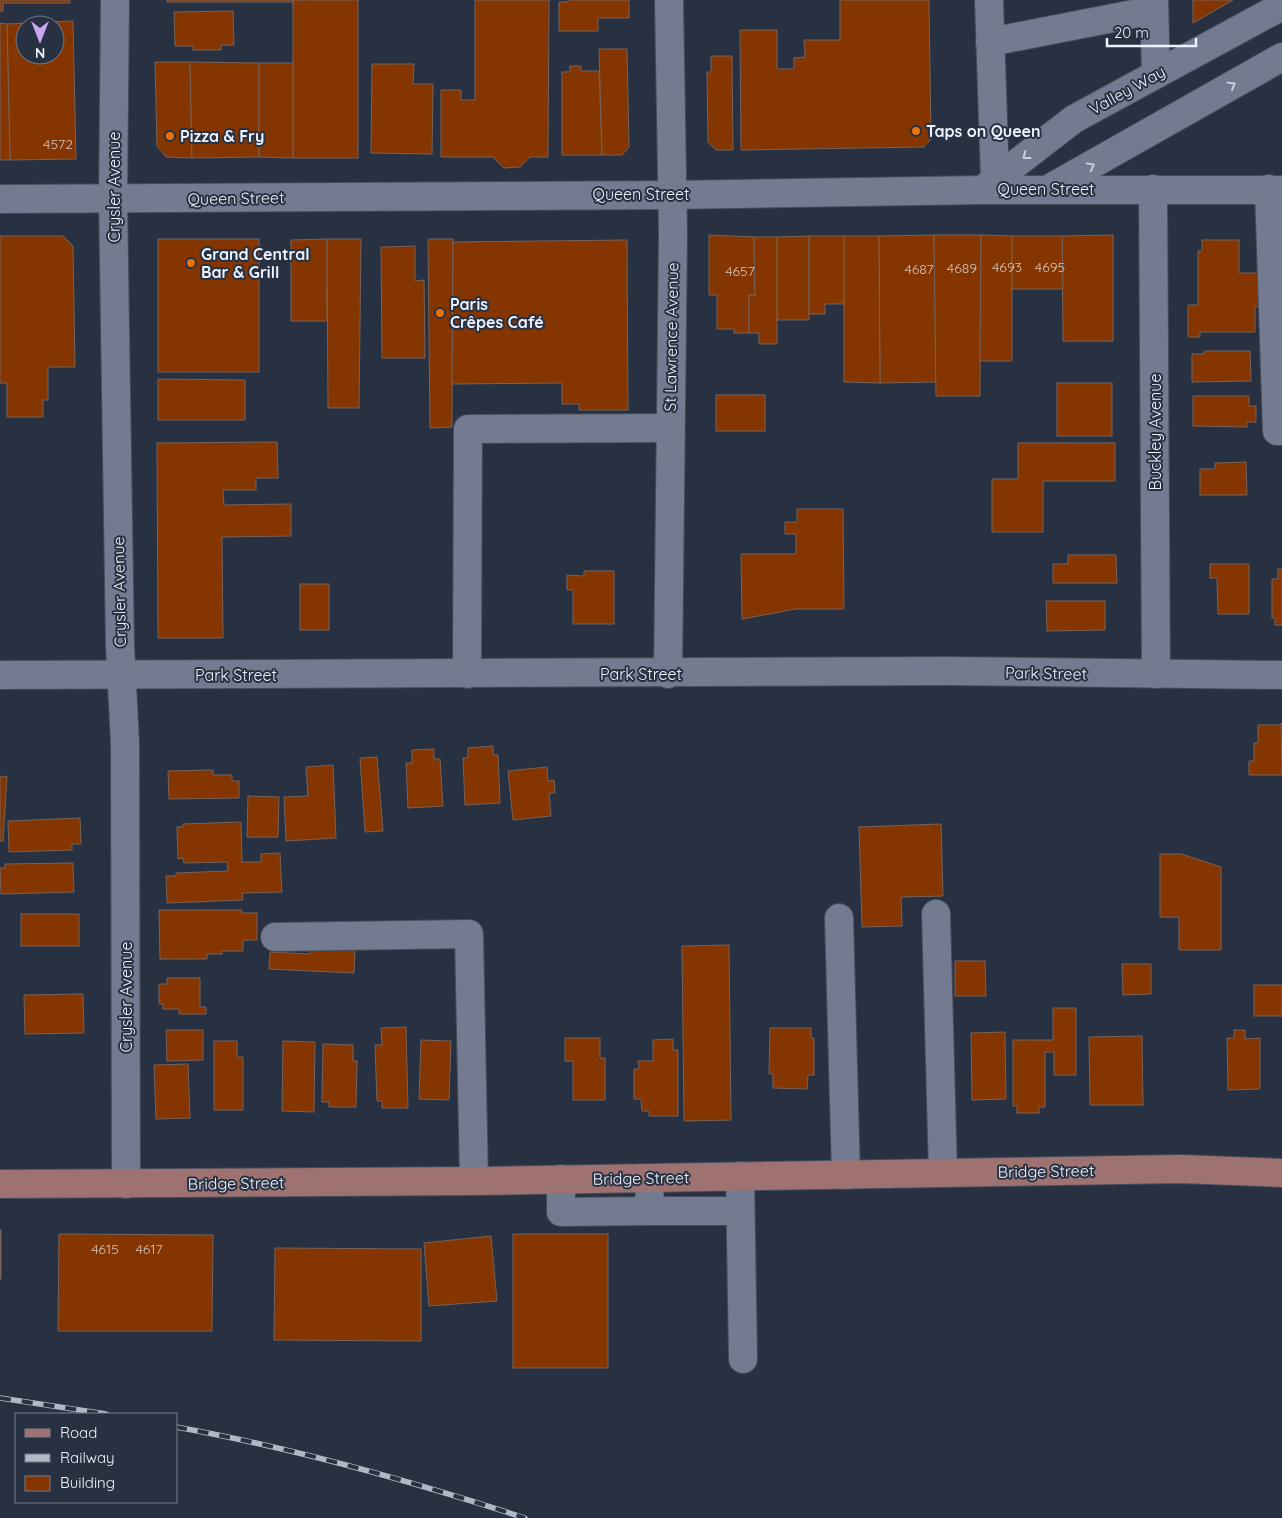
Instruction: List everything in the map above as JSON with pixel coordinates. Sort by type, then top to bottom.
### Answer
[{"type":"main road","name":"Bridge Street","points":[[0,1184],[474,1181],[1181,1169],[1282,1173]]},
{"type":"street","name":"Crysler Avenue","points":[[115,0],[113,199],[121,675],[124,743],[126,1184]]},
{"type":"street","name":"St Lawrence Avenue","points":[[668,674],[671,195],[669,0]]},
{"type":"street","points":[[989,185],[990,0]]},
{"type":"street","points":[[990,42],[1154,5],[1156,74]]},
{"type":"street","name":"Valley Way","points":[[989,185],[1074,119],[1282,6]]},
{"type":"street","points":[[1048,189],[1282,57]]},
{"type":"street","name":"Queen Street","points":[[0,199],[671,195],[989,185],[1048,189],[1276,189]]},
{"type":"street","name":"Buckley Avenue","points":[[1153,189],[1156,674]]},
{"type":"street","points":[[1276,189],[1277,431],[1282,431]]},
{"type":"street","points":[[467,674],[468,429],[670,428]]},
{"type":"street","name":"Park Street","points":[[0,674],[668,674],[947,671],[1282,675]]},
{"type":"street","points":[[936,914],[943,1172]]},
{"type":"street","points":[[839,918],[846,1174]]},
{"type":"street","points":[[275,937],[469,934],[474,1181]]},
{"type":"street","points":[[740,1176],[743,1360]]},
{"type":"street","points":[[649,1211],[650,1178]]},
{"type":"street","points":[[560,1179],[561,1212],[740,1211]]},
{"type":"building","points":[[0,0],[70,0],[70,3],[3,3],[3,11],[0,11]]},
{"type":"building","points":[[167,0],[293,0],[293,2],[167,2]]},
{"type":"building","points":[[293,0],[358,0],[358,158],[293,158]]},
{"type":"building","points":[[475,0],[549,0],[548,157],[530,157],[520,167],[504,168],[493,157],[441,157],[441,90],[461,90],[461,100],[475,100]]},
{"type":"building","points":[[568,0],[629,0],[629,18],[598,18],[598,31],[559,31],[559,2],[568,2]]},
{"type":"building","points":[[840,0],[929,0],[931,139],[924,147],[741,150],[740,30],[777,30],[777,69],[794,69],[794,58],[805,57],[804,40],[840,40]]},
{"type":"building","points":[[1193,0],[1233,0],[1193,23]]},
{"type":"building","points":[[233,11],[234,45],[221,45],[221,50],[193,50],[193,46],[175,46],[174,12]]},
{"type":"building","points":[[65,21],[73,21],[76,159],[10,160],[7,24],[15,24],[15,65],[65,65]]},
{"type":"building","points":[[0,23],[7,24],[10,160],[0,160]]},
{"type":"building","points":[[599,49],[627,49],[629,147],[622,155],[602,155]]},
{"type":"building","points":[[711,56],[732,56],[733,150],[716,150],[708,142],[707,72],[711,72]]},
{"type":"building","points":[[155,62],[190,62],[192,158],[166,157],[157,146]]},
{"type":"building","points":[[190,62],[259,63],[259,157],[192,158]]},
{"type":"building","points":[[259,63],[293,63],[293,158],[259,157]]},
{"type":"building","points":[[372,64],[414,64],[413,84],[433,84],[432,154],[371,153]]},
{"type":"building","points":[[570,66],[581,66],[581,71],[599,71],[602,155],[562,155],[562,72],[570,72]]},
{"type":"building","points":[[709,235],[754,237],[755,296],[749,295],[749,333],[734,333],[734,329],[717,329],[717,295],[709,295]]},
{"type":"building","points":[[934,235],[936,382],[880,383],[879,236]]},
{"type":"building","points":[[934,235],[981,235],[980,396],[936,396]]},
{"type":"building","points":[[981,235],[1012,236],[1012,361],[980,361]]},
{"type":"building","points":[[1113,235],[1113,341],[1063,341],[1062,236]]},
{"type":"building","points":[[0,236],[63,236],[73,246],[75,367],[48,367],[48,400],[43,400],[43,417],[7,417],[7,383],[0,383]]},
{"type":"building","points":[[809,236],[809,320],[777,320],[777,237]]},
{"type":"building","points":[[809,236],[844,236],[844,304],[825,304],[825,314],[809,314]]},
{"type":"building","points":[[844,236],[879,236],[880,383],[844,382]]},
{"type":"building","points":[[1012,236],[1062,236],[1063,289],[1012,289]]},
{"type":"building","points":[[754,237],[777,237],[777,344],[759,344],[759,333],[749,333],[749,295],[755,296]]},
{"type":"building","points":[[158,239],[259,239],[259,372],[158,372]]},
{"type":"building","points":[[327,239],[327,321],[291,321],[291,240]]},
{"type":"building","points":[[327,239],[361,239],[359,408],[328,408]]},
{"type":"building","name":"Paris Crêpes Café","points":[[428,239],[453,239],[452,427],[430,428]]},
{"type":"building","points":[[627,240],[628,410],[579,410],[579,404],[562,404],[562,383],[452,384],[453,242]]},
{"type":"building","points":[[1202,240],[1239,240],[1239,273],[1260,273],[1260,307],[1255,307],[1255,332],[1200,332],[1200,337],[1188,337],[1188,305],[1198,305],[1198,251],[1202,251]]},
{"type":"building","points":[[415,246],[415,281],[424,280],[425,358],[382,358],[381,247]]},
{"type":"building","points":[[1204,351],[1250,351],[1251,381],[1192,382],[1192,354],[1204,354]]},
{"type":"building","points":[[158,379],[245,380],[245,420],[158,420]]},
{"type":"building","points":[[1057,383],[1112,383],[1112,436],[1057,436]]},
{"type":"building","points":[[716,395],[765,395],[765,431],[716,431]]},
{"type":"building","points":[[1193,396],[1249,396],[1249,406],[1256,406],[1256,422],[1247,422],[1247,427],[1193,426]]},
{"type":"building","points":[[277,442],[278,478],[256,478],[256,490],[223,490],[224,505],[291,504],[291,536],[222,537],[223,638],[158,638],[157,443]]},
{"type":"building","points":[[1018,443],[1115,443],[1115,481],[1043,481],[1043,532],[992,532],[992,479],[1018,479]]},
{"type":"building","points":[[1246,462],[1247,495],[1200,495],[1200,469],[1215,469],[1215,463]]},
{"type":"building","points":[[797,509],[843,509],[844,609],[796,609],[742,619],[741,554],[796,554],[796,534],[785,534],[785,522],[797,522]]},
{"type":"building","points":[[1068,555],[1116,555],[1117,583],[1053,583],[1053,564],[1068,564]]},
{"type":"building","points":[[1210,564],[1249,564],[1249,614],[1218,614],[1217,578],[1210,578]]},
{"type":"building","points":[[1278,569],[1282,569],[1282,625],[1275,625],[1275,618],[1272,618],[1272,579],[1278,579]]},
{"type":"building","points":[[584,571],[614,571],[614,624],[573,624],[573,590],[567,590],[567,575],[584,576]]},
{"type":"building","points":[[300,584],[329,584],[329,630],[300,630]]},
{"type":"building","points":[[1046,601],[1105,601],[1105,630],[1047,631]]},
{"type":"building","points":[[1281,723],[1282,775],[1249,775],[1249,761],[1254,761],[1254,743],[1258,743],[1258,725],[1281,725]]},
{"type":"building","points":[[493,746],[493,755],[498,755],[500,803],[465,805],[463,758],[468,758],[468,748]]},
{"type":"building","points":[[434,749],[434,759],[440,759],[443,806],[408,808],[406,763],[412,763],[412,750]]},
{"type":"building","points":[[377,757],[383,831],[365,832],[360,758]]},
{"type":"building","points":[[333,765],[336,838],[286,841],[284,797],[308,796],[306,767]]},
{"type":"building","points":[[547,767],[548,781],[554,780],[555,793],[549,793],[551,816],[513,820],[508,771]]},
{"type":"building","points":[[213,770],[213,775],[232,775],[232,781],[239,781],[239,798],[169,799],[168,771]]},
{"type":"building","points":[[7,776],[3,841],[0,841],[0,777]]},
{"type":"building","points":[[248,796],[279,797],[278,837],[247,837]]},
{"type":"building","points":[[80,818],[81,844],[72,844],[72,850],[9,852],[8,821]]},
{"type":"building","points":[[241,822],[242,862],[261,862],[261,854],[280,853],[282,892],[242,893],[243,900],[167,903],[166,876],[176,876],[176,873],[228,871],[227,862],[184,863],[183,858],[178,859],[177,827],[183,827],[183,824]]},
{"type":"building","points":[[941,824],[943,896],[901,897],[902,926],[862,927],[859,827]]},
{"type":"building","points":[[1160,854],[1181,854],[1221,867],[1221,950],[1179,950],[1179,917],[1160,917]]},
{"type":"building","points":[[73,863],[74,892],[1,894],[0,868],[5,868],[5,864]]},
{"type":"building","points":[[159,910],[242,910],[242,913],[257,913],[257,940],[243,940],[243,951],[222,951],[222,954],[207,954],[207,959],[160,959]]},
{"type":"building","points":[[21,914],[79,914],[79,946],[21,946]]},
{"type":"building","points":[[310,945],[355,947],[354,973],[269,969],[270,952],[310,954]]},
{"type":"building","points":[[729,945],[731,1120],[684,1121],[682,946]]},
{"type":"building","points":[[955,961],[985,961],[986,996],[955,996]]},
{"type":"building","points":[[1122,964],[1151,964],[1151,994],[1123,995]]},
{"type":"building","points":[[167,978],[200,978],[200,1007],[206,1007],[206,1014],[179,1014],[179,1009],[163,1009],[163,1004],[159,1004],[159,984],[167,984]]},
{"type":"building","points":[[1254,985],[1282,985],[1282,1016],[1254,1016]]},
{"type":"building","points":[[83,994],[84,1033],[25,1034],[24,995]]},
{"type":"building","points":[[1053,1008],[1076,1008],[1076,1075],[1054,1075],[1054,1052],[1045,1052],[1045,1107],[1039,1107],[1039,1113],[1017,1113],[1017,1106],[1013,1106],[1013,1040],[1053,1040]]},
{"type":"building","points":[[406,1027],[408,1108],[382,1108],[382,1101],[377,1101],[375,1045],[382,1045],[381,1028]]},
{"type":"building","points":[[770,1028],[811,1028],[811,1038],[814,1038],[814,1075],[808,1075],[807,1089],[773,1088],[773,1074],[769,1074]]},
{"type":"building","points":[[166,1030],[203,1030],[203,1060],[167,1061]]},
{"type":"building","points":[[1234,1030],[1245,1030],[1245,1039],[1260,1038],[1260,1089],[1228,1090],[1227,1038],[1234,1038]]},
{"type":"building","points":[[1005,1032],[1006,1099],[972,1100],[971,1033]]},
{"type":"building","points":[[1142,1036],[1143,1105],[1090,1105],[1089,1037]]},
{"type":"building","points":[[565,1038],[600,1038],[600,1058],[605,1058],[605,1100],[573,1100],[573,1061],[565,1061]]},
{"type":"building","points":[[673,1039],[673,1050],[678,1050],[678,1116],[649,1116],[649,1111],[642,1111],[641,1099],[634,1099],[634,1069],[639,1069],[638,1061],[653,1061],[653,1040]]},
{"type":"building","points":[[421,1040],[451,1041],[449,1100],[419,1099]]},
{"type":"building","points":[[214,1041],[237,1041],[237,1057],[243,1057],[243,1110],[214,1110]]},
{"type":"building","points":[[283,1041],[315,1042],[314,1112],[282,1111]]},
{"type":"building","points":[[323,1044],[353,1045],[353,1061],[357,1061],[356,1107],[329,1107],[329,1102],[322,1102]]},
{"type":"building","points":[[188,1064],[190,1118],[156,1119],[154,1065]]},
{"type":"building","points":[[1,1230],[1,1279],[0,1279]]},
{"type":"building","points":[[59,1234],[213,1235],[212,1331],[58,1331]]},
{"type":"building","points":[[513,1234],[608,1234],[608,1368],[513,1368]]},
{"type":"building","points":[[491,1236],[497,1301],[429,1306],[424,1243]]},
{"type":"building","points":[[275,1248],[421,1249],[421,1341],[274,1340]]},
{"type":"railway","points":[[0,1398],[99,1413]]},
{"type":"railway","points":[[178,1427],[220,1435],[352,1466],[525,1518]]},
{"type":"place","name":"Taps on Queen","points":[[916,131]]},
{"type":"place","name":"Pizza & Fry","points":[[170,136]]},
{"type":"place","name":"Grand Central Bar & Grill","points":[[191,263]]},
{"type":"place","name":"Paris Crêpes Café","points":[[440,313]]}]
